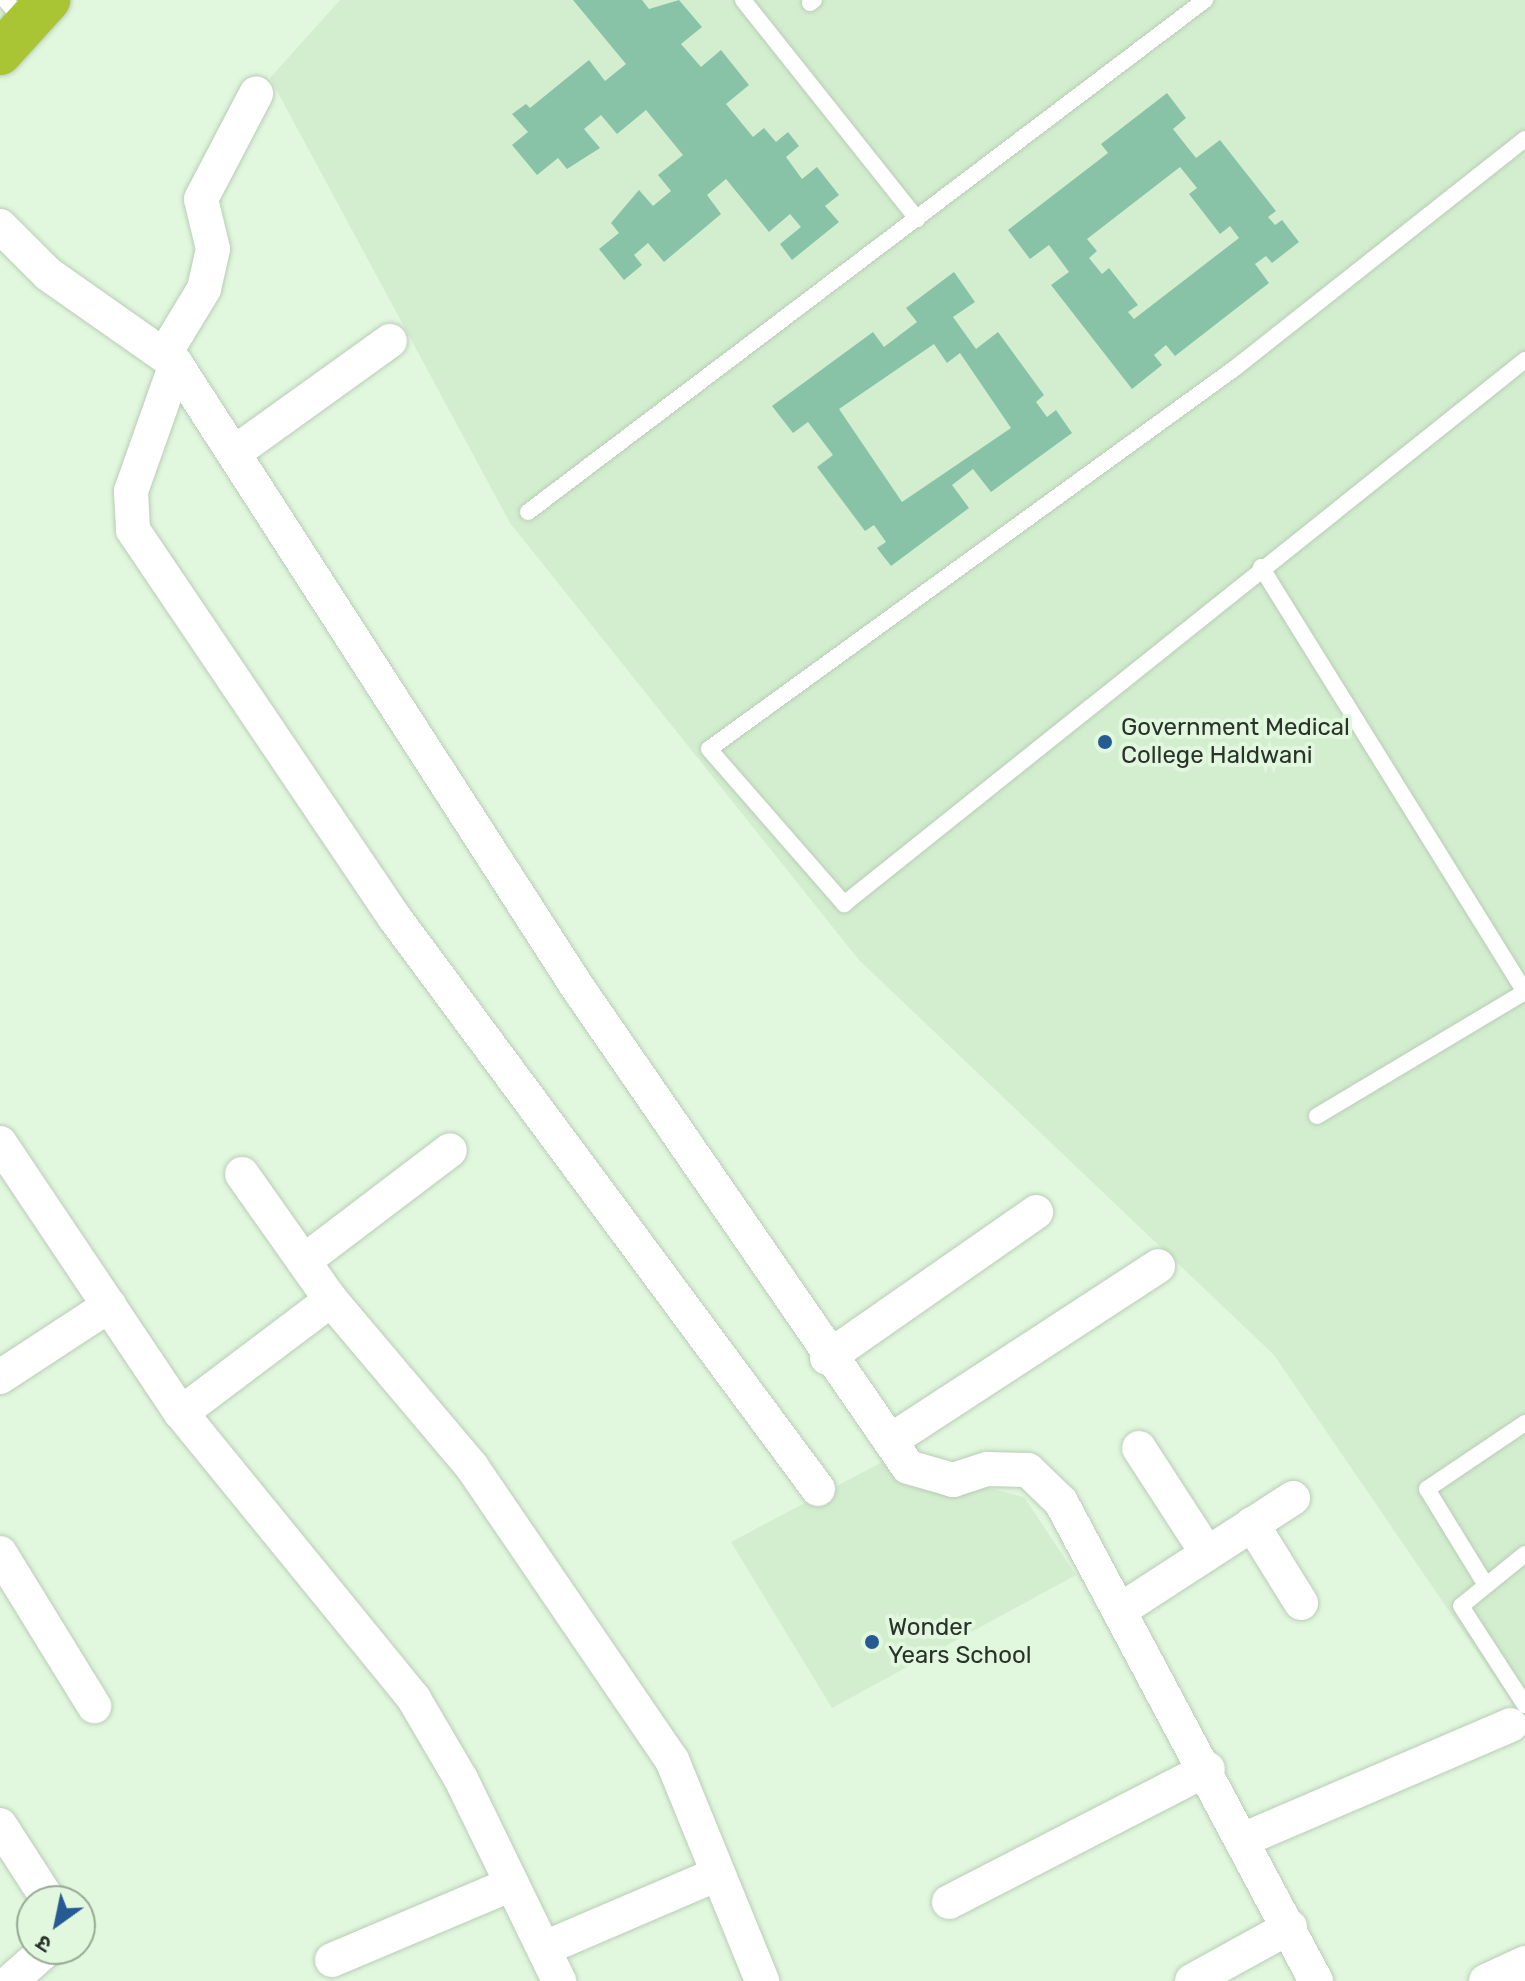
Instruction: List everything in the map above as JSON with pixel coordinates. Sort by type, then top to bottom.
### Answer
[{"type":"street","points":[[256,94],[201,199],[213,249],[204,289],[170,360],[131,491],[133,530],[394,917],[818,1489]]},
{"type":"street","points":[[0,226],[48,274],[170,360],[234,453],[576,985],[827,1358],[908,1467],[953,1480],[987,1469],[1028,1470],[1061,1502],[1208,1769],[1316,1981]]},
{"type":"street","points":[[234,453],[390,341]]},
{"type":"street","points":[[0,1143],[181,1413],[414,1699],[545,1948],[559,1981]]},
{"type":"street","points":[[304,1261],[450,1150]]},
{"type":"street","points":[[242,1174],[331,1300],[472,1467],[672,1760],[715,1875],[762,1981]]},
{"type":"street","points":[[827,1358],[1036,1212]]},
{"type":"street","points":[[890,1441],[1158,1266]]},
{"type":"street","points":[[181,1413],[331,1300]]},
{"type":"street","points":[[0,1377],[110,1305]]},
{"type":"street","points":[[1139,1448],[1207,1553]]},
{"type":"street","points":[[1122,1609],[1293,1498]]},
{"type":"street","points":[[1252,1524],[1301,1603]]},
{"type":"street","points":[[0,1553],[94,1706]]},
{"type":"street","points":[[1245,1839],[1518,1715]]},
{"type":"street","points":[[949,1902],[1208,1769]]},
{"type":"street","points":[[0,1825],[39,1885]]},
{"type":"street","points":[[545,1948],[715,1875]]},
{"type":"street","points":[[332,1960],[512,1884]]},
{"type":"street","points":[[1192,1981],[1290,1927]]},
{"type":"street","points":[[1486,1981],[1525,1963]]},
{"type":"street","points":[[11,1981],[29,1965]]},
{"type":"lane","points":[[743,0],[917,219]]},
{"type":"lane","points":[[528,512],[1205,0]]},
{"type":"lane","points":[[1525,139],[1235,368],[709,749],[844,904],[1261,567],[1525,360]]},
{"type":"lane","points":[[1261,567],[1525,992],[1317,1116]]},
{"type":"lane","points":[[1484,1582],[1427,1489],[1525,1423]]},
{"type":"lane","points":[[1518,1715],[1461,1606],[1484,1582],[1525,1554]]},
{"type":"shaded area","name":"Government Medical College Haldwani","points":[[340,0],[1525,0],[1525,1722],[1274,1355],[859,960],[510,523],[270,78]]},
{"type":"shaded area","name":"Wonder Years School","points":[[884,1461],[1024,1497],[1076,1575],[832,1708],[731,1542]]},
{"type":"building","points":[[573,0],[642,0],[649,9],[679,0],[702,27],[681,44],[701,67],[721,50],[749,85],[726,104],[753,137],[764,128],[776,142],[788,132],[799,146],[786,157],[802,179],[817,167],[839,195],[825,206],[839,222],[792,260],[780,244],[801,227],[790,214],[769,232],[726,179],[707,195],[721,214],[664,262],[648,243],[634,255],[642,265],[624,280],[599,249],[619,233],[611,223],[639,190],[653,206],[671,191],[658,175],[683,155],[646,110],[617,134],[601,115],[584,129],[600,148],[567,169],[558,158],[537,175],[512,145],[528,132],[512,114],[526,104],[530,108],[589,60],[605,81],[626,64]]},
{"type":"building","points":[[1167,93],[1186,118],[1173,129],[1196,158],[1220,140],[1276,211],[1268,217],[1275,225],[1282,220],[1299,242],[1272,263],[1266,256],[1255,264],[1269,283],[1175,356],[1166,345],[1154,355],[1162,365],[1132,389],[1051,285],[1069,272],[1049,245],[1030,259],[1008,230],[1108,153],[1101,144]],"holes":[[[1180,167],[1197,188],[1189,194],[1220,234],[1230,226],[1239,238],[1134,319],[1128,312],[1138,305],[1109,268],[1102,274],[1089,258],[1097,251],[1087,239]]]},
{"type":"building","points":[[954,272],[975,302],[953,317],[976,349],[998,332],[1044,395],[1036,402],[1047,417],[1056,410],[1072,433],[991,492],[973,469],[952,485],[969,508],[891,566],[877,548],[886,542],[874,525],[865,531],[817,467],[833,455],[808,422],[793,433],[772,406],[873,332],[884,347],[917,322],[906,308]],"holes":[[[934,344],[947,363],[960,353],[1011,428],[902,502],[839,409]]]},
{"type":"place","name":"Government Medical College Haldwani","points":[[1105,742]]},
{"type":"place","name":"Wonder Years School","points":[[872,1642]]}]
